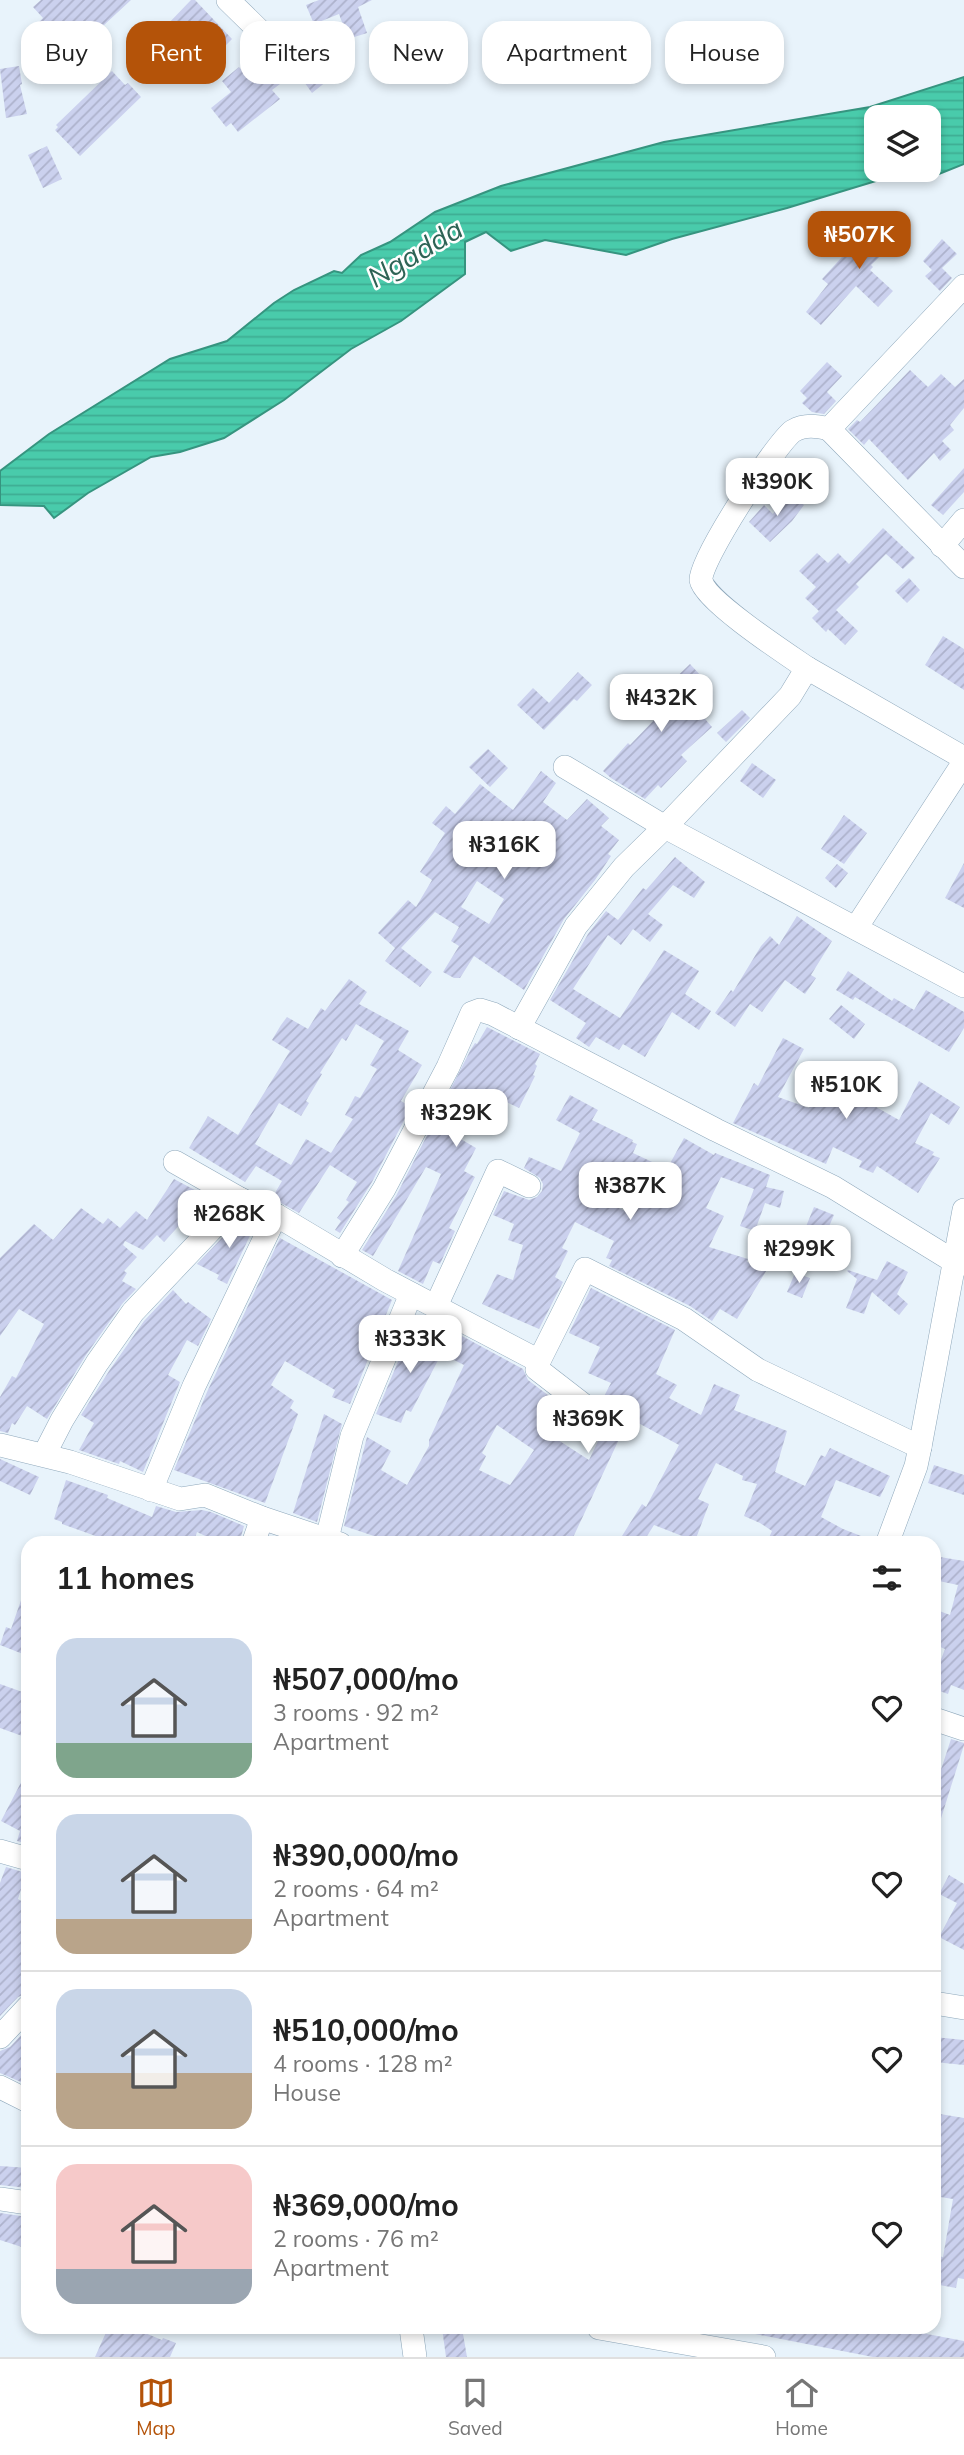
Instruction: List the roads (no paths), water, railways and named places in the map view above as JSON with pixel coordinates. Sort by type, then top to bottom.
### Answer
[{"type":"street","points":[[228,0],[249,21]]},
{"type":"street","points":[[829,429],[964,286]]},
{"type":"street","points":[[856,928],[964,760],[807,668],[753,631],[708,593],[701,582],[701,568],[780,444],[794,430],[811,425],[829,429],[964,567]]},
{"type":"street","points":[[942,546],[964,520]]},
{"type":"street","points":[[519,1028],[576,926],[624,867],[666,827],[790,696],[807,668]]},
{"type":"street","points":[[565,767],[666,827],[964,986]]},
{"type":"street","points":[[342,1256],[384,1189],[442,1078],[472,1013],[480,1010],[833,1187],[960,1263]]},
{"type":"street","points":[[174,1162],[240,1199],[276,1215],[342,1256],[538,1361]]},
{"type":"street","points":[[436,1306],[498,1171],[529,1186]]},
{"type":"street","points":[[44,1455],[97,1363],[133,1312],[240,1199]]},
{"type":"street","points":[[890,1536],[916,1466],[960,1263],[964,1210]]},
{"type":"street","points":[[151,1490],[194,1386],[276,1215]]},
{"type":"street","points":[[590,1410],[537,1369],[538,1361],[585,1269],[684,1320],[758,1370],[920,1447]]},
{"type":"street","points":[[334,1536],[352,1436],[411,1294]]},
{"type":"street","points":[[0,1445],[44,1455],[180,1499],[205,1495],[262,1518],[318,1536]]},
{"type":"street","points":[[256,1536],[262,1518]]},
{"type":"street","points":[[941,1721],[964,1729]]},
{"type":"street","points":[[0,1851],[21,1857]]},
{"type":"street","points":[[941,2004],[964,2008]]},
{"type":"street","points":[[0,2037],[21,2014]]},
{"type":"street","points":[[0,2087],[21,2098]]},
{"type":"street","points":[[0,2199],[21,2202]]},
{"type":"street","points":[[412,2334],[415,2357]]},
{"type":"street","points":[[633,2334],[764,2357]]},
{"type":"water","points":[[964,77],[964,164],[941,173],[941,105],[876,105]]},
{"type":"water","name":"Ngadda","points":[[864,108],[864,182],[873,182],[672,239],[626,255],[545,240],[511,251],[486,232],[465,242],[465,274],[401,321],[351,349],[284,400],[224,438],[180,452],[151,457],[88,493],[54,518],[44,506],[0,505],[0,471],[49,434],[170,359],[227,341],[294,290],[334,271],[342,273],[361,255],[390,242],[435,212],[501,186],[664,142]]}]
